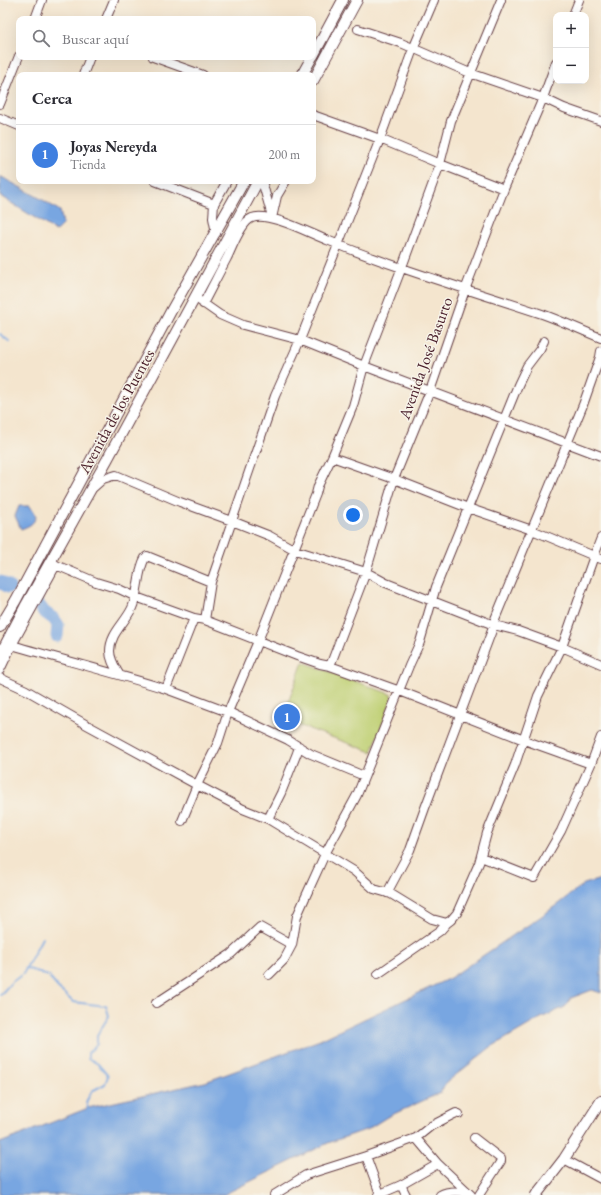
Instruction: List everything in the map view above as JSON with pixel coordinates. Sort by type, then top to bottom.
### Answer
[{"type":"main road","points":[[316,50],[343,0]]},
{"type":"main road","points":[[316,75],[357,0]]},
{"type":"main road","points":[[304,72],[311,60]]},
{"type":"main road","name":"Avenida de los Puentes","points":[[0,627],[16,600],[171,311],[242,184]]},
{"type":"main road","name":"Avenida de los Puentes","points":[[0,655],[25,607],[54,563],[88,493],[199,300],[257,184]]},
{"type":"main road","points":[[536,1195],[564,1159],[601,1101]]},
{"type":"street","points":[[36,16],[42,0]]},
{"type":"street","points":[[107,16],[114,0]]},
{"type":"street","points":[[205,620],[211,582],[275,396],[300,340],[380,139],[413,49],[434,0]]},
{"type":"street","points":[[182,821],[197,785],[218,743],[228,712],[295,550],[318,486],[332,457],[353,406],[364,366],[440,164],[449,126],[501,0]]},
{"type":"street","points":[[574,12],[576,1]]},
{"type":"street","points":[[358,29],[401,43],[470,73],[543,98],[564,108],[601,121]]},
{"type":"street","points":[[0,104],[17,60]]},
{"type":"street","points":[[84,72],[89,60]]},
{"type":"street","points":[[162,60],[195,72]]},
{"type":"street","name":"Avenida José Basurto","points":[[330,666],[366,572],[394,479],[430,390],[465,290],[504,188],[543,98],[553,70]]},
{"type":"street","points":[[316,116],[380,139],[440,164],[504,188]]},
{"type":"street","points":[[0,118],[16,125]]},
{"type":"street","points":[[163,184],[214,204]]},
{"type":"street","points":[[216,233],[213,218],[214,204],[225,184]]},
{"type":"street","points":[[263,184],[272,218]]},
{"type":"street","points":[[272,218],[277,196],[284,184]]},
{"type":"street","points":[[230,240],[251,218],[272,218],[338,245],[465,290],[544,315],[600,339]]},
{"type":"street","points":[[199,300],[220,315],[243,325],[300,340],[364,366],[601,456]]},
{"type":"street","points":[[269,975],[284,960],[292,945],[297,916],[325,854],[357,796],[420,642],[432,600],[468,508],[527,366],[544,341]]},
{"type":"street","points":[[387,893],[410,850],[494,625],[495,618],[583,406],[601,352]]},
{"type":"street","points":[[332,457],[468,508],[532,530],[598,557]]},
{"type":"street","points":[[88,493],[103,479],[116,475],[180,502],[232,520],[270,536],[295,550],[366,572],[386,583],[494,625],[518,631],[562,647],[601,664]]},
{"type":"street","points":[[378,974],[440,931],[457,913],[481,857],[487,833],[515,765],[538,696],[562,647],[598,557],[601,538]]},
{"type":"street","points":[[119,674],[110,652],[111,644],[115,634],[133,607],[143,560],[147,556],[211,582]]},
{"type":"street","points":[[0,670],[54,563],[96,582],[119,589],[136,597],[194,618],[205,620],[297,656],[400,691],[524,740],[591,764]]},
{"type":"street","points":[[166,689],[194,618]]},
{"type":"street","points":[[12,645],[68,662],[119,674],[166,689],[228,712],[299,746],[311,754],[364,776]]},
{"type":"street","points":[[0,678],[26,690],[197,785],[243,809],[268,819],[354,871],[374,889],[387,893],[432,919],[447,923]]},
{"type":"street","points":[[481,857],[534,878],[561,831],[591,764],[601,737]]},
{"type":"street","points":[[268,819],[281,793],[299,746]]},
{"type":"street","points":[[156,1003],[231,954],[260,927],[292,945]]},
{"type":"street","points":[[274,1195],[306,1175],[416,1138],[431,1126],[456,1113],[459,1114]]},
{"type":"street","points":[[416,1138],[438,1164],[469,1194]]},
{"type":"street","points":[[474,1138],[502,1159],[479,1195]]},
{"type":"street","points":[[366,1156],[379,1195],[401,1185],[438,1164]]},
{"type":"street","points":[[564,1159],[601,1179]]},
{"type":"street","points":[[401,1185],[406,1195]]},
{"type":"street","points":[[440,1195],[445,1192],[458,1191],[469,1194]]},
{"type":"green space","points":[[303,662],[393,695],[372,752],[282,719]]},
{"type":"water","points":[[0,176],[60,211],[63,224],[56,231],[0,196]]},
{"type":"water","points":[[19,506],[30,506],[36,516],[31,524],[21,529],[15,516]]},
{"type":"water","points":[[601,879],[601,993],[592,990],[571,998],[565,1007],[541,1018],[491,1047],[447,1082],[440,1093],[387,1117],[368,1129],[328,1143],[223,1195],[0,1195],[0,1143],[88,1108],[205,1082],[320,1040],[450,978],[546,913],[584,884]]},
{"type":"waterway","points":[[0,334],[10,342]]},
{"type":"waterway","points":[[0,582],[9,587]]},
{"type":"waterway","points":[[38,604],[44,612],[54,619],[58,625],[57,636]]},
{"type":"waterway","points":[[0,995],[12,982],[23,974],[42,938]]},
{"type":"waterway","points":[[26,968],[48,976],[73,1002],[106,1006],[109,1016],[97,1035],[97,1044],[88,1053],[88,1058],[98,1064],[108,1076],[105,1084],[92,1091],[86,1102],[88,1108]]},
{"type":"place","name":"Joyas Nereyda","points":[[287,717]]}]
